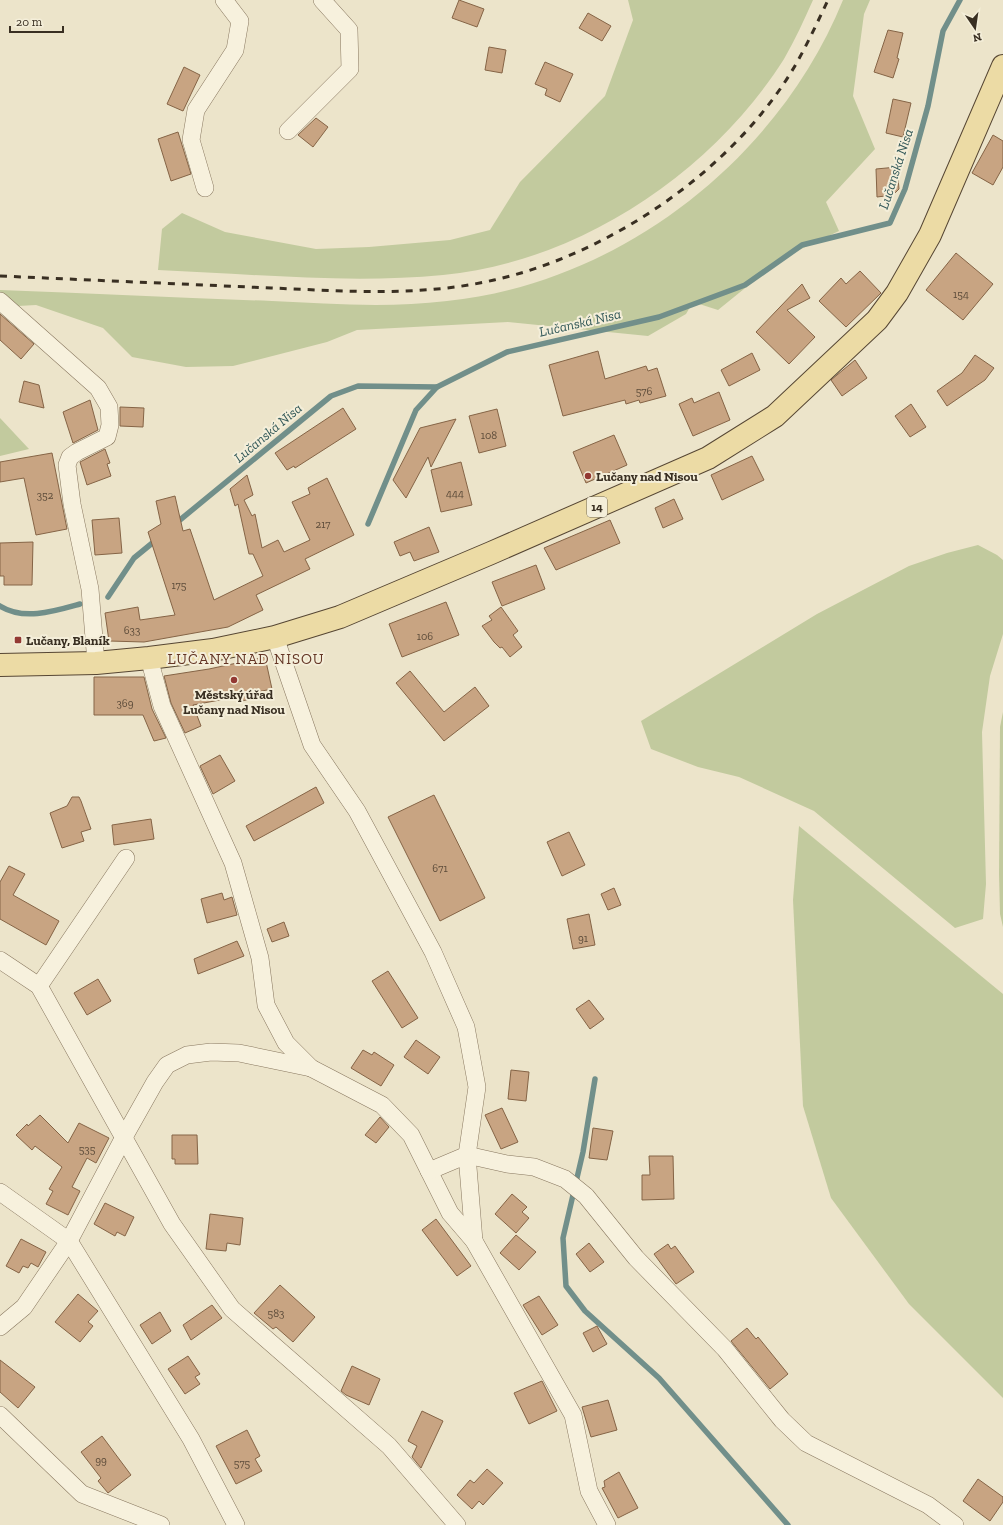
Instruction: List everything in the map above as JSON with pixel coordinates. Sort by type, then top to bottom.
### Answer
[{"type":"main road","name":"14","points":[[0,665],[96,663],[149,658],[213,650],[275,637],[340,617],[533,535],[708,458],[775,416],[877,320],[896,293],[930,235],[1003,66]]},
{"type":"street","points":[[205,188],[190,140],[196,110],[235,50],[240,21],[224,0]]},
{"type":"street","points":[[288,131],[350,68],[349,30],[322,0]]},
{"type":"street","points":[[0,301],[98,388],[109,407],[110,425],[107,437],[70,456],[67,465],[72,504],[90,589],[96,663]]},
{"type":"street","points":[[275,637],[312,745],[357,811],[433,952],[466,1027],[477,1087],[467,1154],[474,1241]]},
{"type":"street","points":[[149,658],[162,706],[232,863],[260,958],[266,1005],[286,1043],[311,1068]]},
{"type":"street","points":[[39,986],[126,858]]},
{"type":"street","points":[[0,960],[39,986],[172,1224],[232,1309],[389,1446],[457,1525]]},
{"type":"street","points":[[0,1327],[24,1307],[69,1241],[124,1137],[155,1082],[167,1065],[187,1055],[211,1052],[239,1053],[311,1068],[382,1105],[411,1135],[450,1213],[474,1241],[573,1415],[589,1491],[607,1525]]},
{"type":"street","points":[[429,1171],[467,1154],[507,1164],[534,1167],[565,1179],[586,1196],[636,1258],[725,1349],[782,1420],[806,1443],[928,1505],[956,1525]]},
{"type":"street","points":[[0,1192],[69,1241],[191,1439],[236,1525]]},
{"type":"street","points":[[0,1415],[82,1494],[161,1525]]},
{"type":"green space","points":[[628,0],[813,0],[784,59],[754,100],[719,139],[680,174],[638,205],[592,231],[544,252],[494,267],[443,275],[408,278],[372,279],[301,277],[158,270],[162,229],[182,213],[225,232],[316,249],[369,247],[450,240],[490,230],[520,182],[605,96],[633,20]]},
{"type":"green space","points":[[843,0],[870,0],[864,14],[853,96],[875,149],[826,202],[839,231],[782,258],[718,310],[693,302],[686,314],[648,336],[508,322],[357,330],[327,342],[233,366],[186,367],[132,357],[103,328],[36,305],[0,307],[0,290],[338,304],[382,305],[425,303],[447,301],[511,289],[573,269],[631,240],[686,204],[735,161],[778,112],[814,58]]},
{"type":"green space","points":[[0,418],[29,449],[0,456]]},
{"type":"green space","points":[[978,545],[997,555],[1003,560],[1003,634],[990,676],[982,732],[986,884],[983,919],[955,928],[814,811],[739,777],[698,767],[651,749],[641,721],[817,614],[909,566],[947,553]]},
{"type":"green space","points":[[1003,712],[1003,927],[1000,914],[999,874],[1000,727]]},
{"type":"green space","points":[[799,826],[1003,994],[1003,1398],[909,1304],[831,1198],[803,1106],[793,900]]},
{"type":"building","points":[[459,0],[484,9],[477,27],[452,18]]},
{"type":"building","points":[[588,13],[611,26],[602,41],[579,28]]},
{"type":"building","points":[[888,30],[903,33],[897,58],[899,59],[893,78],[874,72]]},
{"type":"building","points":[[489,47],[506,50],[502,73],[485,70]]},
{"type":"building","points":[[545,62],[573,74],[560,102],[545,95],[547,89],[535,84]]},
{"type":"building","points":[[184,67],[200,75],[183,111],[167,104]]},
{"type":"building","points":[[893,99],[911,103],[903,137],[886,133]]},
{"type":"building","points":[[316,118],[328,127],[313,147],[298,135]]},
{"type":"building","points":[[178,132],[191,174],[171,181],[158,139]]},
{"type":"building","points":[[993,135],[1003,141],[1003,167],[993,185],[972,173]]},
{"type":"building","points":[[897,167],[899,189],[893,195],[877,197],[876,169]]},
{"type":"building","points":[[956,253],[993,284],[963,320],[926,290]]},
{"type":"building","points":[[860,271],[881,293],[846,327],[819,301],[841,278],[846,284]]},
{"type":"building","points":[[802,284],[810,298],[787,310],[815,337],[789,364],[756,332]]},
{"type":"building","points":[[0,314],[34,344],[21,359],[0,340]]},
{"type":"building","points":[[598,351],[605,379],[646,366],[648,371],[657,368],[666,396],[640,403],[639,400],[626,404],[625,400],[563,416],[549,365]]},
{"type":"building","points":[[752,353],[760,370],[729,386],[721,370]]},
{"type":"building","points":[[975,355],[994,368],[985,380],[947,406],[937,391],[962,373]]},
{"type":"building","points":[[855,360],[867,378],[842,396],[831,380]]},
{"type":"building","points":[[24,381],[39,385],[44,408],[19,402]]},
{"type":"building","points":[[719,392],[730,420],[693,436],[679,404],[692,398],[694,403]]},
{"type":"building","points":[[90,400],[98,430],[73,443],[63,412]]},
{"type":"building","points":[[911,404],[926,427],[910,437],[895,416]]},
{"type":"building","points":[[120,407],[144,408],[143,427],[120,426]]},
{"type":"building","points":[[343,408],[356,429],[295,468],[294,466],[287,470],[275,453]]},
{"type":"building","points":[[497,409],[506,446],[479,453],[469,416]]},
{"type":"building","points":[[456,419],[431,467],[428,457],[406,498],[393,480],[420,428]]},
{"type":"building","points":[[614,435],[627,465],[586,483],[573,452]]},
{"type":"building","points":[[105,449],[110,463],[107,464],[111,476],[87,485],[80,462]]},
{"type":"building","points":[[52,453],[67,529],[36,535],[24,478],[0,482],[0,462]]},
{"type":"building","points":[[752,456],[764,480],[722,500],[711,475]]},
{"type":"building","points":[[461,462],[472,505],[441,512],[431,470]]},
{"type":"building","points":[[247,475],[253,495],[244,500],[252,516],[255,514],[262,548],[278,540],[284,552],[310,540],[292,502],[310,494],[308,488],[327,478],[354,535],[305,559],[310,569],[256,595],[263,610],[228,627],[144,642],[109,641],[105,613],[138,607],[140,620],[175,615],[148,532],[161,524],[156,501],[175,496],[183,531],[190,529],[214,600],[263,576],[253,554],[249,554],[238,504],[235,506],[230,489]]},
{"type":"building","points":[[674,499],[683,519],[663,528],[655,508]]},
{"type":"building","points":[[119,518],[122,553],[95,555],[92,520]]},
{"type":"building","points":[[610,520],[620,543],[556,570],[544,548]]},
{"type":"building","points":[[429,527],[439,552],[414,561],[410,552],[400,556],[394,542]]},
{"type":"building","points":[[33,542],[32,585],[4,585],[4,576],[0,576],[0,543]]},
{"type":"building","points":[[536,565],[545,589],[502,606],[492,582]]},
{"type":"building","points":[[446,602],[459,635],[402,657],[389,624]]},
{"type":"building","points":[[501,607],[518,631],[513,635],[522,647],[510,657],[502,647],[500,648],[494,642],[482,626],[492,620],[489,616]]},
{"type":"building","points":[[265,657],[272,689],[257,692],[258,697],[238,702],[236,697],[193,705],[201,726],[185,733],[171,703],[164,676],[209,669]]},
{"type":"building","points":[[410,671],[444,712],[475,687],[489,706],[444,741],[396,683]]},
{"type":"building","points":[[94,677],[144,677],[152,709],[166,738],[154,741],[143,715],[94,715]]},
{"type":"building","points":[[220,755],[235,781],[213,794],[200,766]]},
{"type":"building","points":[[316,787],[324,803],[254,841],[246,826]]},
{"type":"building","points":[[434,795],[485,898],[440,921],[388,817]]},
{"type":"building","points":[[72,797],[79,797],[91,829],[81,832],[84,841],[62,848],[50,813],[67,806]]},
{"type":"building","points":[[151,819],[154,839],[114,845],[112,825]]},
{"type":"building","points":[[569,832],[585,865],[562,876],[547,842]]},
{"type":"building","points":[[9,866],[25,874],[13,895],[59,921],[46,945],[0,919],[0,882]]},
{"type":"building","points":[[614,888],[621,905],[608,910],[601,894]]},
{"type":"building","points":[[222,893],[224,900],[232,897],[237,915],[207,923],[201,899]]},
{"type":"building","points":[[589,914],[595,945],[573,949],[567,919]]},
{"type":"building","points":[[284,922],[289,936],[272,942],[267,929]]},
{"type":"building","points":[[237,941],[244,956],[198,974],[194,959]]},
{"type":"building","points":[[388,971],[418,1018],[402,1028],[372,981]]},
{"type":"building","points":[[98,979],[111,1001],[87,1015],[74,993]]},
{"type":"building","points":[[589,1000],[604,1019],[590,1029],[576,1009]]},
{"type":"building","points":[[416,1040],[440,1057],[428,1074],[404,1057]]},
{"type":"building","points":[[363,1050],[372,1055],[374,1052],[394,1065],[381,1086],[351,1068]]},
{"type":"building","points":[[511,1070],[529,1072],[526,1101],[508,1099]]},
{"type":"building","points":[[502,1108],[518,1142],[501,1149],[485,1115]]},
{"type":"building","points":[[40,1115],[68,1143],[79,1123],[109,1138],[96,1163],[87,1158],[72,1187],[80,1191],[68,1215],[46,1204],[53,1191],[49,1189],[62,1167],[35,1146],[32,1150],[16,1135],[27,1124],[28,1126]]},
{"type":"building","points":[[380,1117],[389,1127],[376,1143],[365,1135]]},
{"type":"building","points":[[593,1128],[613,1131],[607,1160],[589,1158]]},
{"type":"building","points":[[172,1135],[197,1135],[198,1164],[175,1164],[175,1159],[172,1159]]},
{"type":"building","points":[[649,1156],[673,1156],[674,1199],[642,1200],[642,1175],[650,1175]]},
{"type":"building","points":[[512,1194],[527,1207],[522,1212],[529,1218],[516,1233],[495,1214]]},
{"type":"building","points":[[105,1203],[134,1217],[125,1236],[117,1232],[115,1236],[94,1224]]},
{"type":"building","points":[[210,1214],[243,1218],[240,1245],[227,1243],[226,1251],[206,1249]]},
{"type":"building","points":[[436,1219],[471,1266],[457,1276],[422,1230]]},
{"type":"building","points":[[516,1235],[536,1252],[519,1270],[500,1253]]},
{"type":"building","points":[[21,1239],[46,1252],[38,1267],[31,1263],[28,1268],[23,1266],[19,1273],[6,1266]]},
{"type":"building","points":[[589,1243],[604,1262],[590,1272],[576,1254]]},
{"type":"building","points":[[668,1244],[671,1249],[675,1246],[694,1272],[676,1284],[654,1254]]},
{"type":"building","points":[[280,1285],[315,1317],[293,1342],[276,1327],[273,1329],[254,1313]]},
{"type":"building","points":[[78,1294],[98,1311],[88,1322],[93,1326],[80,1342],[55,1322]]},
{"type":"building","points":[[539,1296],[558,1325],[542,1335],[523,1305]]},
{"type":"building","points":[[212,1305],[222,1318],[191,1340],[183,1325]]},
{"type":"building","points":[[160,1312],[171,1331],[152,1344],[140,1325]]},
{"type":"building","points":[[597,1326],[607,1344],[593,1352],[583,1333]]},
{"type":"building","points":[[747,1328],[756,1339],[758,1337],[788,1374],[770,1389],[731,1341]]},
{"type":"building","points":[[188,1356],[200,1374],[195,1377],[200,1384],[185,1394],[168,1369]]},
{"type":"building","points":[[0,1360],[35,1387],[18,1408],[0,1392]]},
{"type":"building","points":[[352,1366],[380,1379],[369,1405],[346,1395],[341,1391]]},
{"type":"building","points":[[542,1381],[557,1411],[529,1424],[514,1393]]},
{"type":"building","points":[[608,1400],[617,1430],[591,1437],[582,1407]]},
{"type":"building","points":[[422,1411],[443,1421],[421,1468],[412,1457],[417,1446],[408,1441]]},
{"type":"building","points":[[247,1430],[260,1456],[255,1459],[262,1471],[236,1484],[216,1446]]},
{"type":"building","points":[[102,1436],[131,1475],[108,1493],[98,1481],[101,1478],[81,1452]]},
{"type":"building","points":[[487,1469],[503,1483],[483,1505],[479,1501],[472,1509],[457,1495],[470,1480],[474,1483]]},
{"type":"building","points":[[619,1472],[638,1508],[618,1518],[602,1488],[605,1487],[604,1481]]},
{"type":"building","points":[[978,1479],[1003,1497],[1003,1502],[990,1521],[963,1501]]},
{"type":"waterway","name":"Lučanská Nisa","points":[[175,524],[331,396],[358,386],[437,387],[507,352],[659,317],[745,285],[802,245],[890,223],[905,189],[928,106],[943,31],[960,0]]},
{"type":"waterway","points":[[368,524],[416,410],[437,387]]},
{"type":"waterway","name":"Lučanská Nisa","points":[[108,597],[134,558],[156,540]]},
{"type":"waterway","name":"Lučanská Nisa","points":[[0,606],[9,611],[29,614],[50,612],[80,604]]},
{"type":"waterway","points":[[595,1079],[583,1152],[563,1238],[566,1286],[585,1311],[659,1378],[788,1525]]},
{"type":"railway","points":[[0,276],[383,292],[439,289],[466,285],[494,280],[538,268],[582,250],[625,228],[666,201],[705,171],[740,138],[771,102],[796,64],[828,0]]},
{"type":"place","name":"Lučany nad Nisou","points":[[588,476]]},
{"type":"place","name":"Lučany, Blaník","points":[[18,640]]},
{"type":"place","name":"Městský úřad Lučany nad Nisou","points":[[234,680]]},
{"type":"district","name":"LUČANY NAD NISOU","points":[[246,659]]}]
